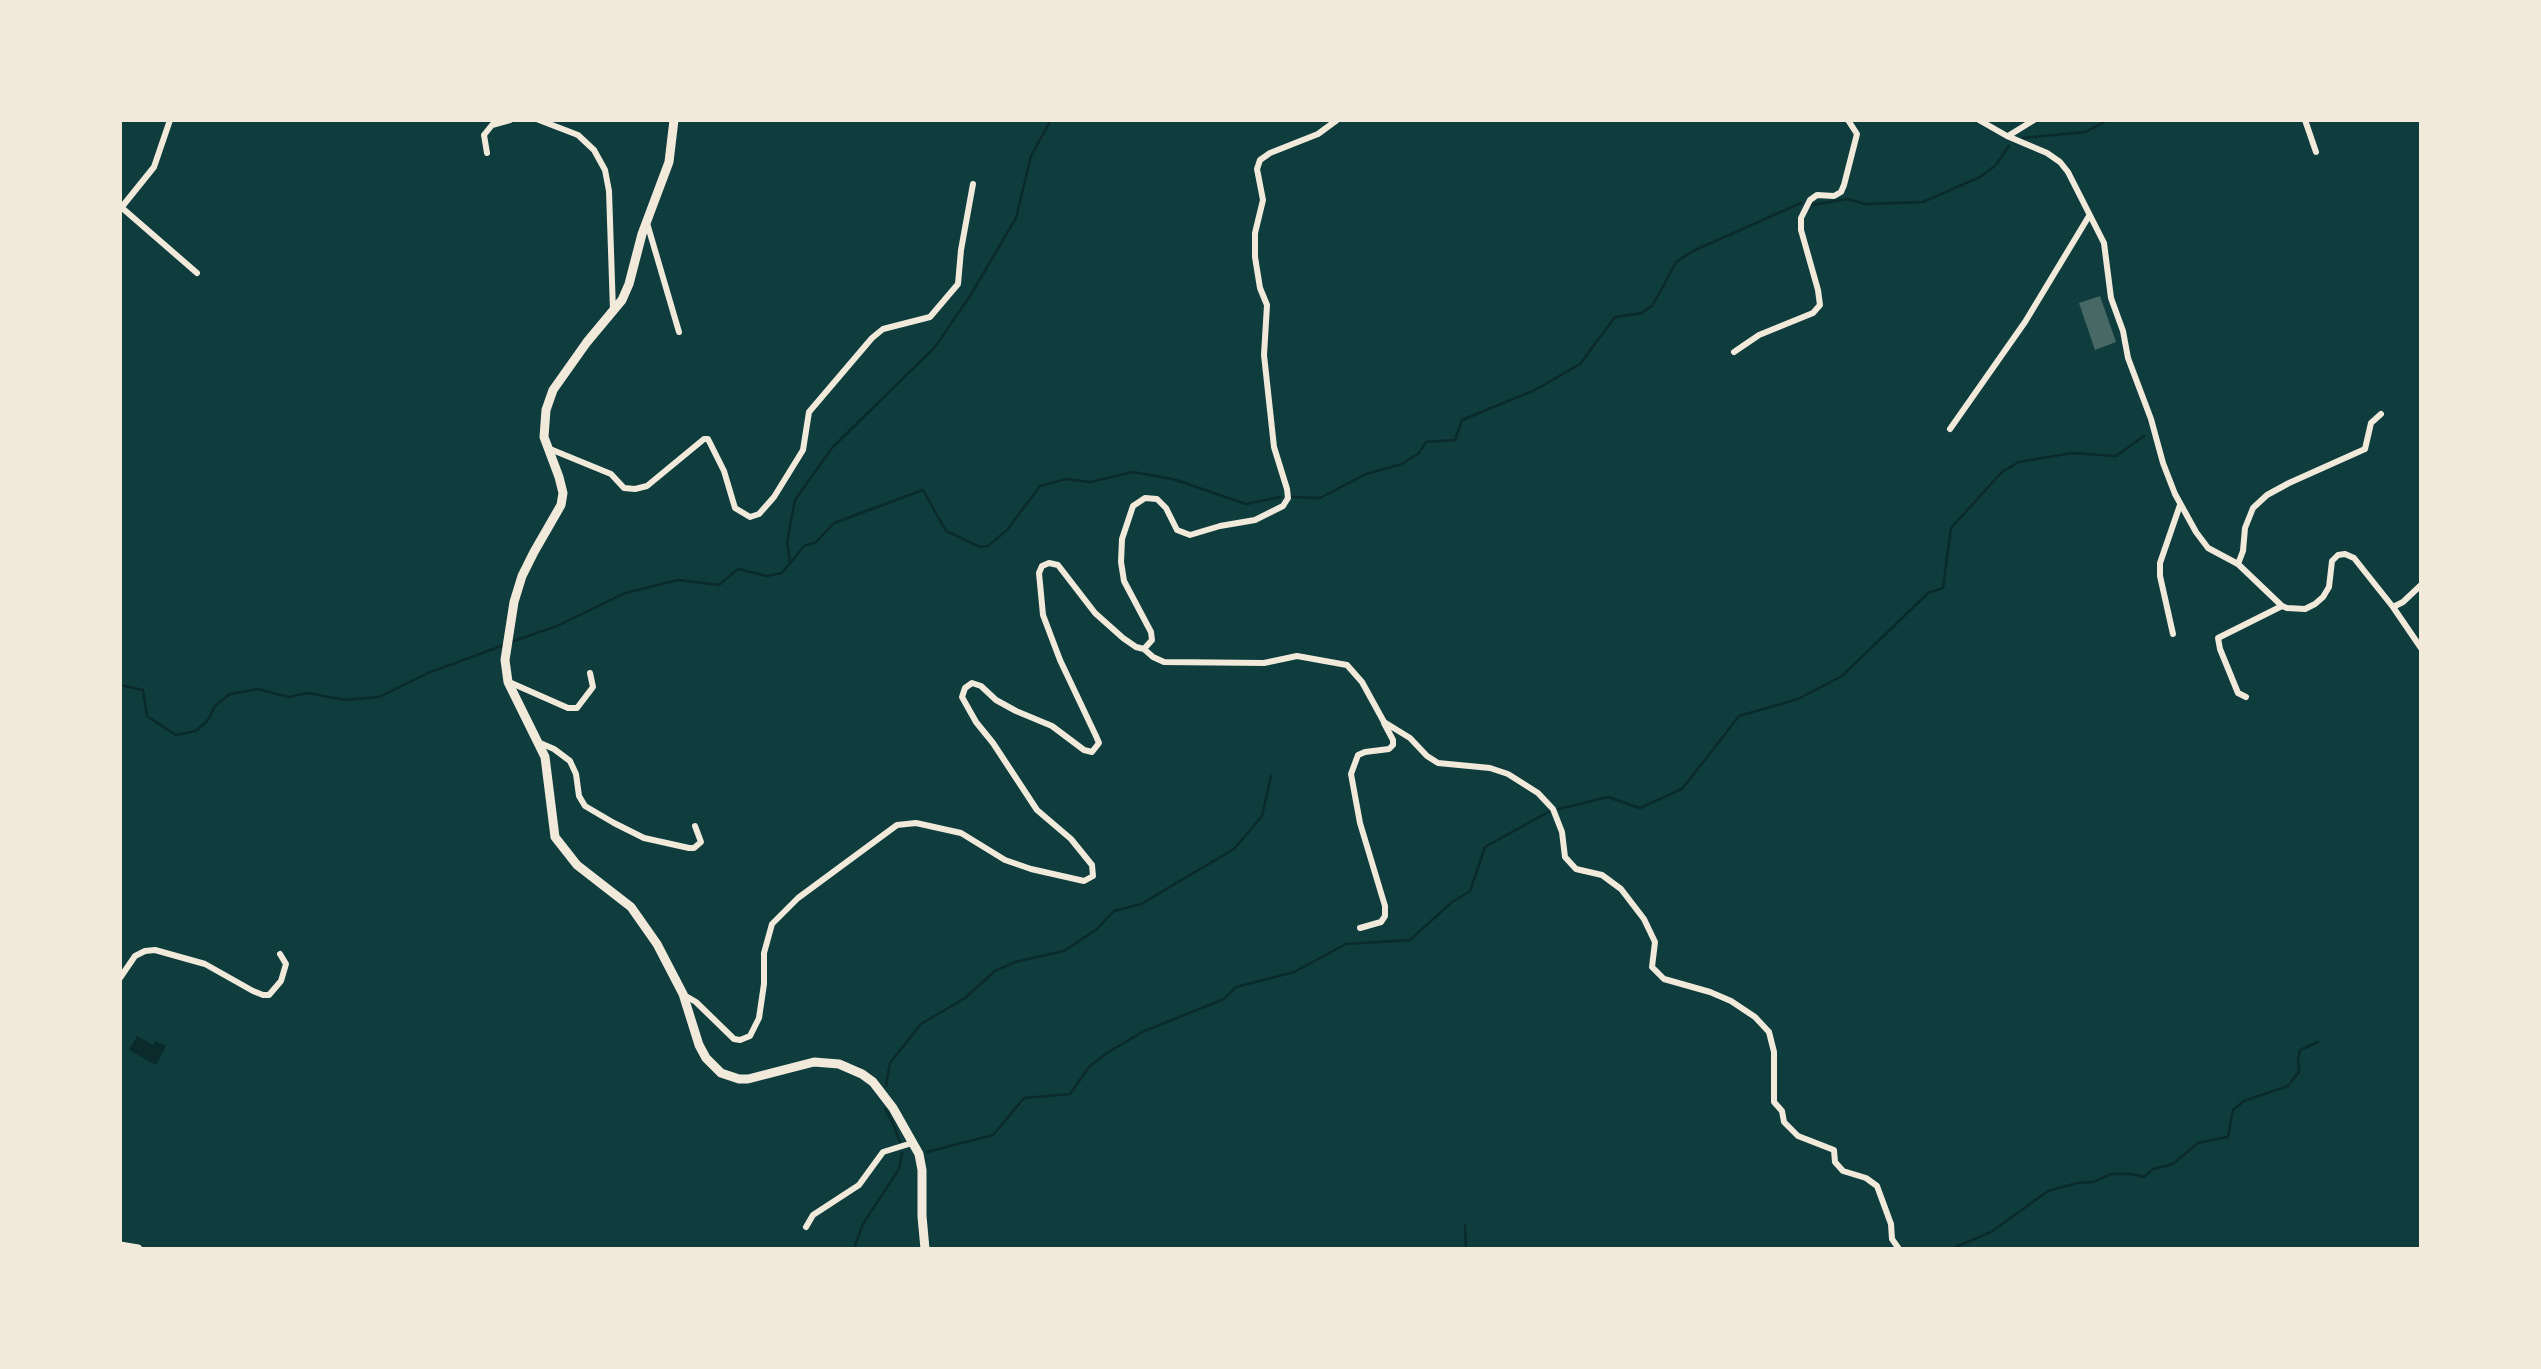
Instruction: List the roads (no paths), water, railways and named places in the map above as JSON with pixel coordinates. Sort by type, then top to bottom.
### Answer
[{"type":"main road","points":[[674,120],[669,162],[622,300],[553,390],[544,437],[559,476],[561,505],[522,576],[506,652],[508,682],[540,743],[549,774],[555,837],[577,865],[631,908],[656,944],[683,994],[706,1058],[721,1073],[738,1079],[814,1062],[850,1068],[873,1082],[918,1154],[925,1249]]},
{"type":"main road","points":[[120,1246],[138,1249]]},
{"type":"street","points":[[170,120],[154,167],[121,207],[196,273]]},
{"type":"street","points":[[486,152],[484,135],[492,124],[510,120]]},
{"type":"street","points":[[539,120],[578,135],[594,150],[605,170],[610,191],[613,311]]},
{"type":"street","points":[[1144,648],[1152,640],[1151,632],[1124,581],[1121,562],[1122,539],[1133,506],[1145,498],[1158,499],[1176,530],[1190,535],[1255,520],[1283,506],[1288,498],[1274,446],[1264,355],[1268,316],[1256,272],[1256,233],[1263,200],[1257,169],[1260,160],[1318,134],[1337,120]]},
{"type":"street","points":[[1734,352],[1759,335],[1813,313],[1820,305],[1801,218],[1817,195],[1834,196],[1841,192],[1857,134],[1848,120]]},
{"type":"street","points":[[1979,120],[2047,153],[2068,172],[2104,244],[2111,298],[2128,358],[2180,504],[2208,548],[2238,564],[2282,606]]},
{"type":"street","points":[[2007,136],[2034,120]]},
{"type":"street","points":[[2305,120],[2316,152]]},
{"type":"street","points":[[548,449],[611,474],[624,488],[635,489],[647,486],[708,439],[736,508],[750,517],[759,514],[802,450],[810,412],[872,338],[883,329],[930,317],[958,284],[973,184]]},
{"type":"street","points":[[1950,428],[2025,322],[2089,216]]},
{"type":"street","points":[[647,222],[679,332]]},
{"type":"street","points":[[2238,564],[2253,508],[2289,483],[2366,450],[2371,423],[2381,414]]},
{"type":"street","points":[[2173,634],[2160,564],[2180,504]]},
{"type":"street","points":[[2246,697],[2238,693],[2218,638],[2282,606],[2305,608],[2315,604],[2329,586],[2332,561],[2338,555],[2354,558],[2421,648]]},
{"type":"street","points":[[683,994],[734,1039],[750,1036],[758,1018],[764,952],[772,924],[798,898],[898,825],[916,822],[960,833],[1005,860],[1031,869],[1089,880],[1093,876],[1092,865],[1071,839],[1037,810],[962,697],[972,683],[980,686],[1016,712],[1052,726],[1084,750],[1092,752],[1096,748],[1096,736],[1044,616],[1040,573],[1042,566],[1049,563],[1058,565],[1095,613],[1153,658],[1164,662],[1264,663],[1296,656],[1347,665],[1362,682],[1394,740],[1389,749],[1358,756],[1351,774],[1360,823],[1385,906],[1380,922],[1360,928]]},
{"type":"street","points":[[2393,607],[2421,585]]},
{"type":"street","points":[[508,682],[568,708],[577,708],[592,687],[590,673]]},
{"type":"street","points":[[1384,722],[1399,729],[1438,763],[1490,768],[1508,774],[1538,793],[1554,809],[1565,856],[1576,869],[1602,875],[1621,889],[1644,918],[1655,942],[1652,967],[1664,980],[1731,1002],[1755,1017],[1768,1032],[1774,1052],[1774,1102],[1782,1111],[1784,1122],[1798,1136],[1834,1150],[1842,1171],[1866,1178],[1876,1186],[1891,1224],[1892,1239],[1899,1249]]},
{"type":"street","points":[[540,743],[570,761],[585,806],[614,824],[644,838],[689,848],[701,842],[695,826]]},
{"type":"street","points":[[120,978],[135,956],[155,950],[206,964],[252,992],[268,995],[281,981],[286,964],[280,954]]},
{"type":"street","points":[[806,1227],[813,1215],[858,1185],[883,1152],[912,1142]]},
{"type":"water","points":[[137,1036],[153,1045],[156,1041],[166,1046],[156,1065],[129,1050]]},
{"type":"waterway","points":[[790,562],[787,542],[795,500],[832,448],[935,347],[970,296],[1016,218],[1031,156],[1051,120]]},
{"type":"waterway","points":[[2023,138],[2085,132],[2108,120]]},
{"type":"waterway","points":[[1811,205],[1848,199],[1865,204],[1923,202],[1980,177],[1996,165],[2009,146]]},
{"type":"waterway","points":[[1291,497],[1320,498],[1366,474],[1402,464],[1419,453],[1426,442],[1455,440],[1462,420],[1535,390],[1580,364],[1615,317],[1642,313],[1653,305],[1676,262],[1801,203]]},
{"type":"waterway","points":[[1559,809],[1608,797],[1640,808],[1682,789],[1739,716],[1798,699],[1842,676],[1928,593],[1943,588],[1951,528],[2002,472],[2019,462],[2072,453],[2116,456],[2144,436]]},
{"type":"waterway","points":[[511,642],[557,626],[625,593],[678,580],[719,585],[738,569],[767,576],[782,573],[804,546],[816,542],[834,523],[923,490],[946,531],[980,547],[988,546],[1007,530],[1040,486],[1066,479],[1090,482],[1133,472],[1173,479],[1246,504],[1280,497]]},
{"type":"waterway","points":[[120,685],[143,690],[147,716],[176,735],[196,731],[230,694],[258,689],[288,697],[308,693],[345,700],[379,697],[428,673],[504,645]]},
{"type":"waterway","points":[[886,1086],[890,1063],[921,1024],[965,998],[995,971],[1015,962],[1064,951],[1097,929],[1114,911],[1141,904],[1234,849],[1262,816],[1271,776]]},
{"type":"waterway","points":[[927,1152],[993,1135],[1024,1098],[1070,1094],[1089,1067],[1104,1055],[1142,1032],[1224,999],[1236,987],[1294,972],[1346,944],[1410,940],[1470,891],[1485,847],[1550,811]]},
{"type":"waterway","points":[[1951,1249],[1991,1232],[2048,1191],[2093,1182],[2111,1174],[2144,1177],[2153,1169],[2173,1164],[2198,1143],[2228,1137],[2233,1110],[2244,1101],[2288,1086],[2299,1072],[2300,1050],[2318,1042]]},
{"type":"waterway","points":[[885,1109],[900,1142]]},
{"type":"waterway","points":[[854,1249],[863,1224],[899,1169],[902,1153]]},
{"type":"waterway","points":[[1465,1225],[1466,1249]]}]
